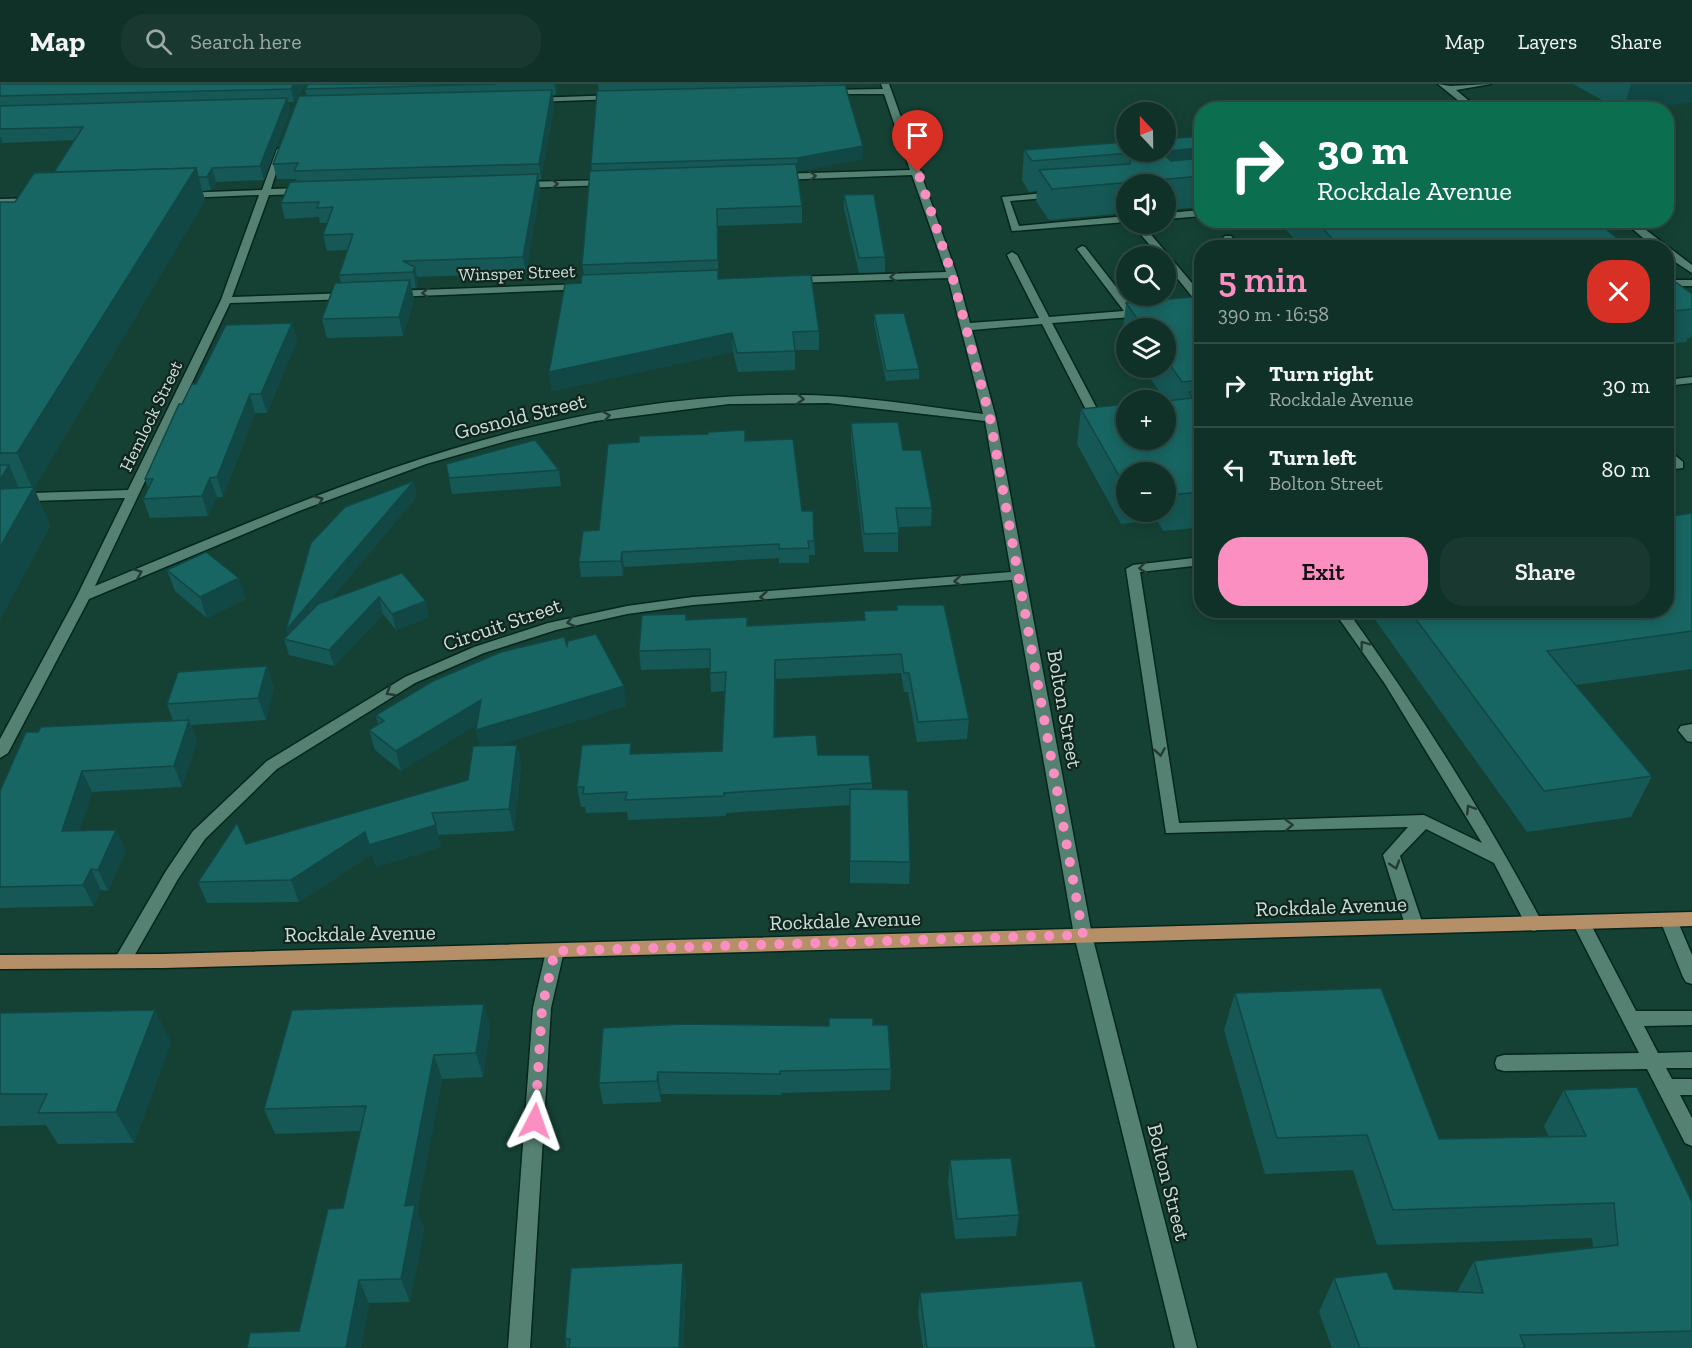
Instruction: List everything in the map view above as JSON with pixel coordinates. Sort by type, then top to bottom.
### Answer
[{"type":"main road","name":"Rockdale Avenue","points":[[0,962],[555,951],[1414,925],[1692,919]]},
{"type":"street","points":[[1445,86],[1487,84]]},
{"type":"street","points":[[1445,86],[1466,102]]},
{"type":"street","points":[[819,92],[886,87]]},
{"type":"street","name":"Bolton Street","points":[[886,87],[918,172],[952,275],[990,418],[1083,935],[1186,1348]]},
{"type":"street","points":[[524,100],[631,97]]},
{"type":"street","name":"Hemlock Street","points":[[0,753],[84,596],[226,300],[285,138]]},
{"type":"street","points":[[765,177],[918,172]]},
{"type":"street","points":[[513,185],[616,182]]},
{"type":"street","points":[[173,195],[313,190]]},
{"type":"street","points":[[1060,194],[1005,199],[1015,229],[1116,220]]},
{"type":"street","points":[[0,202],[46,200]]},
{"type":"street","points":[[1176,215],[1194,214]]},
{"type":"street","points":[[1636,228],[1652,240]]},
{"type":"street","points":[[1145,234],[1156,246]]},
{"type":"street","points":[[1082,249],[1132,314]]},
{"type":"street","points":[[1012,255],[1101,430],[1116,429]]},
{"type":"street","points":[[1674,257],[1692,270]]},
{"type":"street","points":[[1176,270],[1194,292]]},
{"type":"street","points":[[778,281],[952,275]]},
{"type":"street","points":[[1674,283],[1692,283]]},
{"type":"street","name":"Winsper Street","points":[[226,300],[591,287]]},
{"type":"street","points":[[966,327],[1155,312]]},
{"type":"street","points":[[1674,383],[1690,382]]},
{"type":"street","name":"Gosnold Street","points":[[84,596],[421,461],[521,434],[600,417],[718,401],[776,398],[847,401],[990,418]]},
{"type":"street","points":[[0,498],[133,494]]},
{"type":"street","points":[[1194,562],[1133,569],[1172,829],[1424,821],[1500,859]]},
{"type":"street","name":"Circuit Street","points":[[123,960],[166,885],[199,835],[272,765],[410,680],[480,650],[554,627],[638,608],[693,601],[1017,576]]},
{"type":"street","points":[[1346,618],[1391,682],[1500,859],[1534,924]]},
{"type":"street","points":[[1692,729],[1686,730],[1692,737]]},
{"type":"street","points":[[1414,925],[1391,855],[1424,821]]},
{"type":"street","points":[[1669,920],[1692,977]]},
{"type":"street","points":[[1581,922],[1692,1137]]},
{"type":"street","points":[[519,1348],[542,1008],[555,951]]},
{"type":"street","points":[[1631,1019],[1692,1018]]},
{"type":"street","points":[[1504,1063],[1692,1060]]},
{"type":"street","points":[[1666,1087],[1692,1088]]},
{"type":"building","points":[[0,84],[294,84],[291,89],[0,96]]},
{"type":"building","points":[[308,84],[496,84],[305,89]]},
{"type":"building","points":[[845,85],[863,146],[797,158],[591,164],[597,91]]},
{"type":"building","points":[[552,90],[539,164],[294,171],[298,163],[273,164],[299,96]]},
{"type":"building","points":[[287,98],[260,166],[212,168],[207,177],[198,177],[196,168],[54,172],[83,127],[0,129],[0,106]]},
{"type":"building","points":[[1194,137],[1194,149],[1176,150],[1176,138]]},
{"type":"building","points":[[1116,143],[1116,154],[1032,161],[1024,150]]},
{"type":"building","points":[[1194,159],[1194,177],[1176,178],[1176,174],[1116,174],[1116,183],[1052,189],[1039,170],[1130,164],[1130,162],[1176,162]]},
{"type":"building","points":[[796,164],[802,206],[717,209],[718,260],[582,265],[590,171]]},
{"type":"building","points":[[196,168],[17,453],[0,453],[0,202],[15,202],[34,173]]},
{"type":"building","points":[[538,174],[523,257],[403,261],[415,267],[413,272],[339,275],[353,234],[323,235],[333,207],[317,208],[319,202],[281,203],[290,182]]},
{"type":"building","points":[[874,194],[885,257],[859,258],[844,195]]},
{"type":"building","points":[[1322,228],[1604,228],[1620,240],[1334,240]]},
{"type":"building","points":[[718,270],[718,279],[811,275],[819,331],[793,332],[795,351],[737,353],[732,333],[549,372],[565,284],[581,283],[582,275]]},
{"type":"building","points":[[410,280],[399,317],[322,319],[335,283]]},
{"type":"building","points":[[1674,281],[1692,294],[1692,309],[1674,311]]},
{"type":"building","points":[[1194,297],[1194,381],[1182,382],[1176,373],[1176,318],[1137,318],[1128,306],[1176,306],[1176,298]]},
{"type":"building","points":[[904,313],[919,369],[886,371],[874,314]]},
{"type":"building","points":[[292,323],[261,394],[250,394],[217,477],[210,478],[202,496],[143,499],[153,479],[145,479],[179,404],[182,404],[192,384],[196,384],[226,325]]},
{"type":"building","points":[[1189,392],[1194,392],[1194,493],[1176,494],[1176,462],[1116,462],[1116,470],[1081,409],[1116,405],[1116,450],[1176,450],[1176,400],[1193,398]]},
{"type":"building","points":[[898,422],[903,450],[921,450],[932,508],[896,508],[899,533],[864,534],[851,423]]},
{"type":"building","points":[[745,430],[745,441],[793,439],[802,511],[813,511],[814,541],[808,541],[809,548],[779,549],[779,544],[622,552],[621,561],[579,562],[583,531],[599,530],[608,444],[639,442],[639,436],[708,434],[708,432]]},
{"type":"building","points":[[535,440],[559,470],[449,478],[446,464]]},
{"type":"building","points":[[0,465],[9,465],[0,480]]},
{"type":"building","points":[[414,481],[286,630],[311,543],[345,507]]},
{"type":"building","points":[[34,487],[0,547],[0,489]]},
{"type":"building","points":[[1692,513],[1692,631],[1547,651],[1652,776],[1544,791],[1415,618],[1674,618],[1674,516]]},
{"type":"building","points":[[206,552],[239,578],[200,597],[167,570]]},
{"type":"building","points":[[402,573],[426,601],[392,614],[379,597],[329,650],[284,639],[318,604]]},
{"type":"building","points":[[897,605],[944,605],[969,719],[918,722],[909,673],[904,673],[901,654],[775,660],[774,737],[816,735],[818,755],[869,755],[872,783],[724,793],[724,796],[625,800],[627,792],[583,794],[584,787],[577,787],[582,745],[631,743],[630,754],[722,751],[726,672],[710,673],[710,649],[639,651],[642,615],[686,614],[686,620],[747,617],[747,626],[865,620],[864,611],[897,610]]},
{"type":"building","points":[[596,634],[624,686],[476,730],[481,700],[396,751],[369,730],[384,721],[376,715],[433,681],[501,652],[564,637],[567,646],[568,641]]},
{"type":"building","points":[[267,666],[258,698],[167,704],[178,672]]},
{"type":"building","points":[[189,720],[174,766],[82,771],[62,831],[116,830],[98,870],[91,869],[83,885],[0,887],[0,791],[26,732],[38,732],[41,727]]},
{"type":"building","points":[[517,745],[509,809],[432,813],[436,825],[369,845],[365,832],[291,880],[198,882],[237,823],[246,844],[468,780],[473,746]]},
{"type":"building","points":[[850,789],[908,790],[910,862],[850,861]]},
{"type":"building","points":[[1381,988],[1439,1139],[1586,1136],[1564,1090],[1637,1087],[1692,1202],[1692,1331],[1520,1335],[1525,1348],[1360,1348],[1334,1278],[1387,1272],[1394,1289],[1483,1293],[1474,1261],[1618,1245],[1614,1203],[1393,1210],[1367,1135],[1277,1138],[1235,993]]},
{"type":"building","points":[[484,1004],[476,1053],[434,1055],[405,1206],[415,1205],[401,1279],[359,1280],[346,1348],[247,1348],[250,1333],[299,1331],[328,1209],[343,1208],[366,1106],[264,1109],[292,1010]]},
{"type":"building","points":[[155,1010],[116,1112],[38,1113],[47,1094],[0,1094],[0,1013]]},
{"type":"building","points":[[829,1018],[873,1018],[873,1025],[888,1025],[891,1069],[780,1071],[780,1074],[658,1072],[657,1081],[599,1083],[603,1028],[682,1024],[829,1026]]},
{"type":"building","points":[[1011,1158],[1019,1215],[957,1219],[950,1160]]},
{"type":"building","points":[[683,1263],[679,1348],[569,1348],[570,1339],[565,1339],[571,1268]]},
{"type":"building","points":[[1082,1281],[1096,1348],[927,1348],[920,1293]]},
{"type":"route","points":[[535,1121],[542,1008],[555,951],[1083,935],[990,418],[952,275],[918,172]]}]
